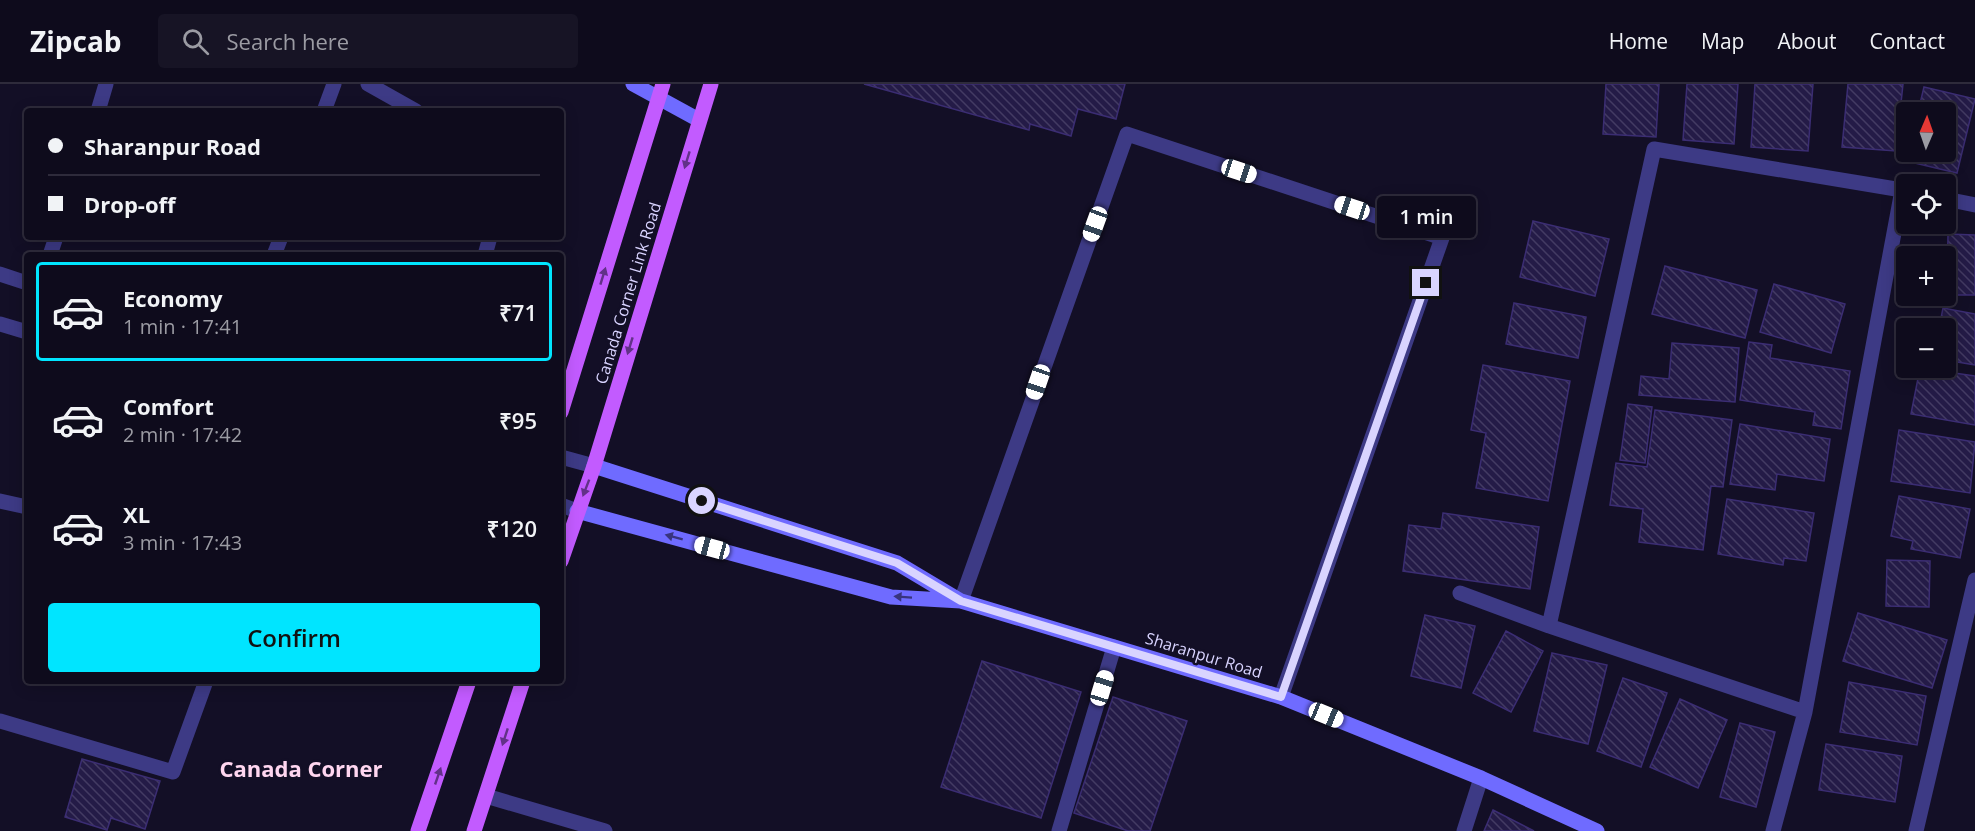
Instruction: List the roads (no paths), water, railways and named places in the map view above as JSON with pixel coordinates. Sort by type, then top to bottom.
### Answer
[{"type":"main road","points":[[633,84],[661,91],[699,120]]},
{"type":"main road","name":"Canada Corner Link Road","points":[[564,552],[594,466],[711,84]]},
{"type":"main road","name":"Canada Corner Link Road","points":[[564,402],[661,91]]},
{"type":"main road","name":"Sharanpur Road","points":[[594,466],[897,563],[961,601]]},
{"type":"main road","name":"Sharanpur Road","points":[[577,511],[891,597],[961,601],[1281,697],[1481,778],[1597,831]]},
{"type":"main road","points":[[418,831],[469,684]]},
{"type":"main road","points":[[474,831],[522,684]]},
{"type":"street","points":[[99,108],[106,84]]},
{"type":"street","points":[[325,108],[334,84]]},
{"type":"street","points":[[368,84],[411,108]]},
{"type":"street","points":[[961,601],[1127,134],[1442,238],[1281,697]]},
{"type":"street","points":[[1549,626],[1654,149],[1896,190]]},
{"type":"street","points":[[1956,202],[1975,205]]},
{"type":"street","points":[[1773,831],[1805,711],[1896,233]]},
{"type":"street","points":[[0,274],[24,282]]},
{"type":"street","points":[[0,324],[24,331]]},
{"type":"street","name":"Sharanpur Road","points":[[564,458],[594,466]]},
{"type":"street","points":[[0,501],[24,506]]},
{"type":"street","points":[[564,506],[577,511]]},
{"type":"street","points":[[1916,831],[1974,586]]},
{"type":"street","points":[[1460,593],[1549,626],[1805,711]]},
{"type":"street","points":[[1059,831],[1114,647]]},
{"type":"street","points":[[0,721],[173,772],[205,684]]},
{"type":"street","points":[[1464,831],[1481,778]]},
{"type":"street","points":[[486,796],[605,831]]},
{"type":"district","name":"Canada Corner","points":[[301,769]]}]
